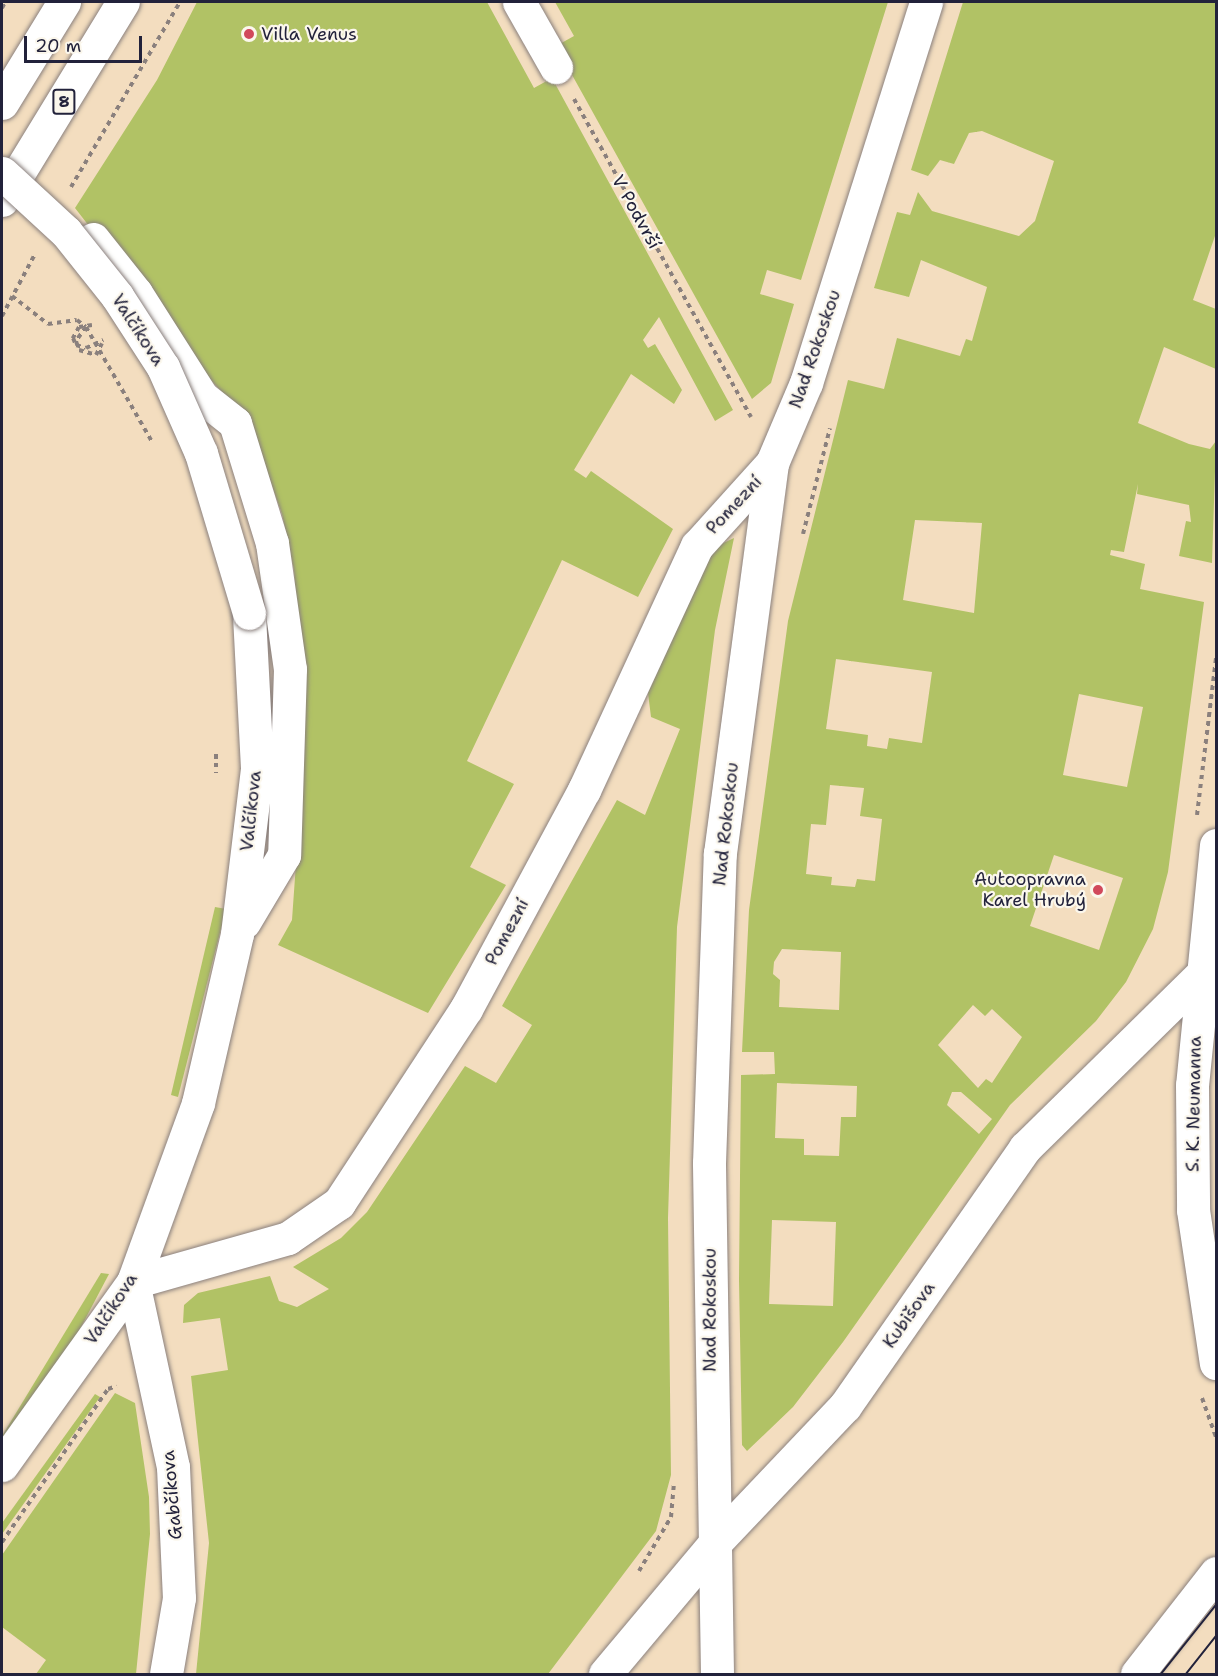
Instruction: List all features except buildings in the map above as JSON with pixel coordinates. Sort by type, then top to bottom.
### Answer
[{"type":"street","points":[[2,103],[64,2]]},
{"type":"street","name":"8","points":[[2,200],[123,2]]},
{"type":"street","points":[[519,2],[556,67]]},
{"type":"street","name":"Nad Rokoskou","points":[[717,1674],[709,1163],[720,853],[772,464],[806,383],[926,2]]},
{"type":"street","name":"Valčíkova","points":[[2,173],[66,232],[117,296],[164,367],[201,453],[249,613],[257,768],[237,934],[198,1103],[133,1282],[2,1465]]},
{"type":"street","points":[[93,239],[136,293],[202,397],[235,423],[272,543],[290,669],[284,855],[237,934]]},
{"type":"street","name":"Pomezní","points":[[133,1282],[288,1238],[339,1203],[471,998],[584,790],[697,546],[772,464]]},
{"type":"street","name":"S. K. Neumanna","points":[[1216,845],[1208,967],[1192,1085],[1192,1210],[1216,1363]]},
{"type":"street","name":"Kubišova","points":[[605,1674],[714,1544],[845,1406],[1025,1148],[1208,967]]},
{"type":"street","name":"Gabčíkova","points":[[133,1282],[172,1467],[178,1598],[166,1674]]},
{"type":"street","points":[[1137,1674],[1216,1573]]},
{"type":"path","points":[[2,8],[5,2]]},
{"type":"path","points":[[68,193],[180,2]]},
{"type":"path","name":"V Podvrší","points":[[556,67],[753,422]]},
{"type":"path","points":[[2,316],[38,245],[44,252]]},
{"type":"path","points":[[12,296],[48,324],[77,320],[86,327],[158,452]]},
{"type":"path","points":[[94,318],[115,345]]},
{"type":"path","points":[[86,327],[76,341],[79,350],[96,355],[102,341],[100,331],[90,324],[79,327],[73,338],[76,345],[96,346]]},
{"type":"path","points":[[800,544],[833,417]]},
{"type":"path","points":[[216,748],[216,781]]},
{"type":"path","points":[[2,1542],[108,1389],[124,1384]]},
{"type":"green space","points":[[197,2],[487,2],[534,88],[552,78],[733,410],[715,421],[659,317],[643,340],[648,348],[655,344],[682,390],[674,404],[631,374],[574,470],[586,478],[591,471],[673,529],[638,597],[562,560],[467,761],[514,784],[470,867],[506,885],[428,1013],[278,945],[292,920],[305,736],[294,570],[282,514],[249,421],[197,365],[75,208],[157,80]]},
{"type":"green space","points":[[555,2],[888,2],[801,280],[767,270],[760,294],[794,304],[771,383],[752,399],[556,46],[574,36]]},
{"type":"green space","points":[[963,2],[1216,2],[1216,233],[1193,300],[1216,309],[1216,369],[1164,347],[1138,423],[1189,444],[1210,449],[1216,441],[1212,563],[1179,556],[1186,521],[1191,522],[1189,505],[1137,494],[1138,484],[1124,552],[1111,550],[1110,555],[1145,564],[1140,589],[1204,602],[1168,872],[1153,929],[1126,982],[1096,1021],[1010,1105],[843,1342],[793,1407],[747,1451],[742,1445],[739,1280],[741,1075],[775,1074],[774,1052],[742,1052],[749,910],[788,621],[848,380],[884,389],[897,338],[960,356],[966,339],[972,341],[987,287],[921,260],[909,297],[874,288],[897,212],[910,215],[918,192],[932,211],[1019,236],[1035,221],[1054,161],[982,131],[969,133],[954,164],[940,160],[928,176],[911,170]],"holes":[[[915,520],[982,523],[974,613],[903,600]],[[836,659],[932,672],[922,743],[889,738],[887,749],[867,746],[868,735],[826,729]],[[1079,694],[1143,707],[1127,787],[1063,775]],[[830,785],[864,788],[860,816],[882,819],[875,881],[857,879],[855,887],[831,885],[832,877],[806,874],[811,824],[826,825]],[[1054,855],[1123,878],[1099,950],[1030,926]],[[782,949],[841,952],[839,1010],[779,1007],[780,980],[773,974],[774,962]],[[973,1005],[985,1016],[992,1009],[1022,1037],[992,1083],[986,1079],[978,1088],[938,1045]],[[777,1083],[857,1086],[856,1117],[841,1117],[839,1156],[804,1155],[804,1139],[775,1138]],[[952,1092],[961,1092],[992,1119],[979,1134],[947,1105]],[[772,1220],[836,1222],[833,1306],[769,1304]]]},
{"type":"green space","points":[[734,538],[715,630],[677,927],[668,1218],[671,1475],[656,1531],[548,1674],[196,1674],[209,1543],[191,1376],[228,1370],[220,1318],[183,1323],[184,1305],[198,1293],[270,1276],[279,1301],[297,1307],[329,1289],[293,1267],[341,1238],[367,1212],[465,1066],[496,1083],[532,1025],[502,1006],[617,800],[645,815],[680,729],[651,717],[648,693],[713,548]]},
{"type":"green space","points":[[215,907],[226,909],[178,1097],[171,1095]]},
{"type":"green space","points":[[101,1273],[109,1274],[71,1346],[2,1451],[2,1436]]},
{"type":"green space","points":[[115,1393],[135,1403],[149,1497],[150,1534],[136,1674],[36,1674],[46,1660],[2,1627],[2,1555]]},
{"type":"green space","points":[[95,1394],[100,1397],[2,1534],[2,1523]]},
{"type":"tram line","points":[[1161,1674],[1216,1605]]},
{"type":"tram line","points":[[1186,1674],[1216,1636]]},
{"type":"place","name":"Villa Venus","points":[[249,34]]},
{"type":"place","name":"Autoopravna Karel Hrubý","points":[[1098,890]]}]
